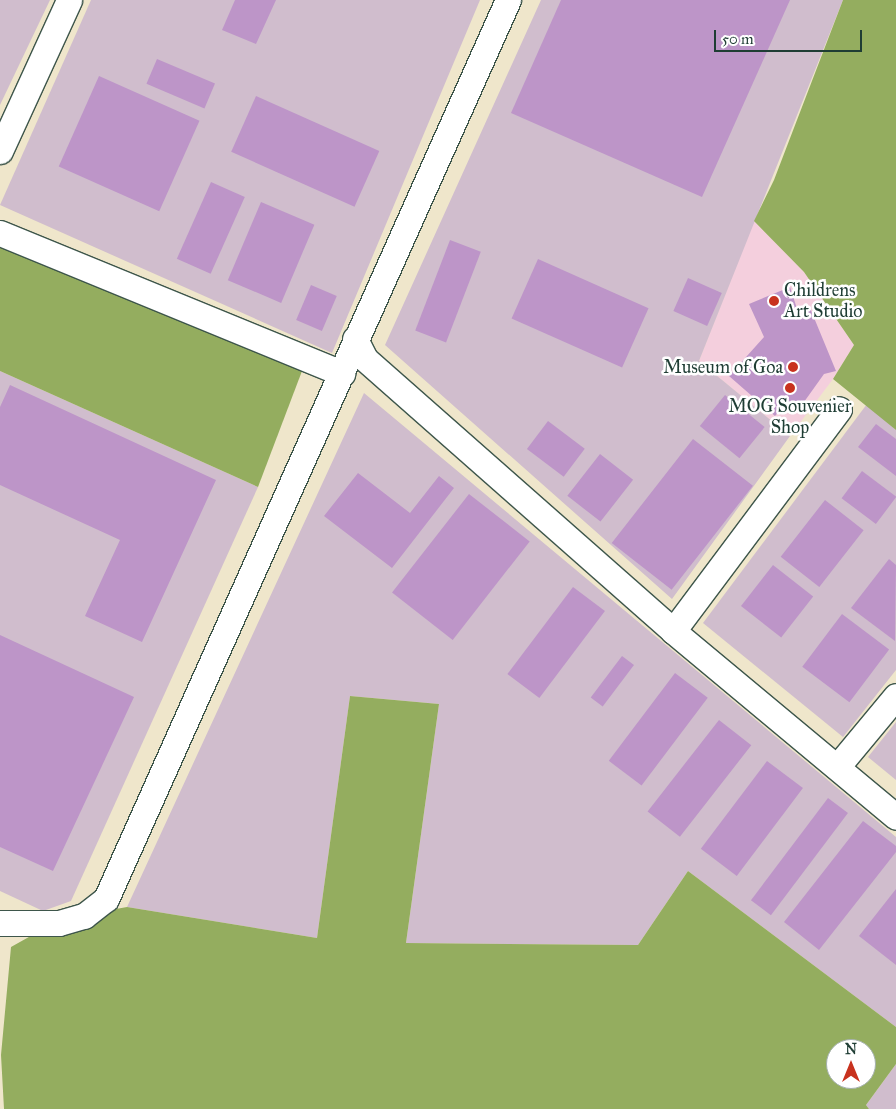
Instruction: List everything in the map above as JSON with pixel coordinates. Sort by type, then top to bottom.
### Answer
[{"type":"street","points":[[0,151],[69,0]]},
{"type":"street","points":[[0,923],[59,923],[84,916],[106,899],[342,373],[355,338],[508,0]]},
{"type":"street","points":[[0,233],[342,373]]},
{"type":"street","points":[[355,338],[364,359],[673,631],[896,816]]},
{"type":"street","points":[[673,631],[839,409]]},
{"type":"street","points":[[837,767],[896,696]]},
{"type":"shaded area","points":[[0,0],[50,0],[0,105]]},
{"type":"shaded area","points":[[91,0],[480,0],[332,353],[0,205]]},
{"type":"shaded area","points":[[541,0],[843,0],[699,361],[790,436],[672,599],[385,345]]},
{"type":"shaded area","points":[[754,221],[804,272],[854,345],[833,379],[790,436],[699,361]]},
{"type":"shaded area","points":[[0,371],[258,487],[71,901],[43,911],[0,891]]},
{"type":"shaded area","points":[[364,393],[896,837],[896,1027],[688,871],[638,945],[406,943],[439,704],[350,696],[317,938],[127,907]]},
{"type":"shaded area","points":[[867,404],[896,430],[896,670],[843,737],[703,623]]},
{"type":"shaded area","points":[[896,722],[896,780],[868,757]]},
{"type":"shaded area","points":[[896,1064],[896,1109],[869,1109],[866,1105]]},
{"type":"green space","points":[[843,0],[896,0],[896,430],[833,379],[854,345],[804,272],[754,221],[774,180]]},
{"type":"green space","points":[[0,243],[302,371],[258,487],[0,371]]},
{"type":"green space","points":[[350,696],[439,704],[406,943],[638,945],[688,871],[896,1027],[896,1064],[866,1105],[869,1109],[4,1109],[1,1055],[11,947],[61,919],[127,907],[317,938]]},
{"type":"building","points":[[235,0],[276,0],[256,44],[222,30]]},
{"type":"building","points":[[561,0],[790,0],[702,197],[511,113]]},
{"type":"building","points":[[157,59],[215,84],[204,108],[146,84]]},
{"type":"building","points":[[99,76],[199,121],[159,211],[59,166]]},
{"type":"building","points":[[256,96],[379,151],[355,207],[231,152]]},
{"type":"building","points":[[211,182],[245,197],[211,274],[177,259]]},
{"type":"building","points":[[261,202],[314,225],[281,303],[228,280]]},
{"type":"building","points":[[450,240],[481,252],[446,342],[415,331]]},
{"type":"building","points":[[538,259],[649,308],[622,368],[512,318]]},
{"type":"building","points":[[688,278],[722,293],[707,326],[673,311]]},
{"type":"building","points":[[311,285],[337,296],[322,331],[296,320]]},
{"type":"building","points":[[790,287],[800,318],[810,308],[836,371],[824,374],[799,409],[788,401],[775,416],[729,376],[764,337],[749,304]]},
{"type":"building","points":[[10,385],[216,480],[142,642],[85,616],[120,540],[0,485],[0,407]]},
{"type":"building","points":[[725,395],[765,427],[739,458],[700,426]]},
{"type":"building","points":[[548,421],[585,449],[564,477],[527,449]]},
{"type":"building","points":[[876,424],[896,439],[896,476],[858,447]]},
{"type":"building","points":[[693,439],[753,486],[672,590],[612,543]]},
{"type":"building","points":[[600,454],[633,480],[600,522],[567,496]]},
{"type":"building","points":[[862,471],[896,497],[876,524],[842,498]]},
{"type":"building","points":[[358,473],[410,513],[439,476],[454,488],[392,568],[324,516]]},
{"type":"building","points":[[469,494],[530,541],[453,640],[392,593]]},
{"type":"building","points":[[825,500],[864,530],[819,587],[781,557]]},
{"type":"building","points":[[889,559],[896,565],[895,641],[851,608]]},
{"type":"building","points":[[773,565],[813,596],[781,637],[741,606]]},
{"type":"building","points":[[573,587],[605,611],[539,698],[507,674]]},
{"type":"building","points":[[842,614],[889,650],[849,702],[802,667]]},
{"type":"building","points":[[0,635],[134,697],[53,871],[0,847]]},
{"type":"building","points":[[622,656],[634,665],[603,707],[591,698]]},
{"type":"building","points":[[675,673],[708,698],[642,786],[609,761]]},
{"type":"building","points":[[719,720],[751,745],[680,837],[648,811]]},
{"type":"building","points":[[767,761],[803,788],[737,876],[701,849]]},
{"type":"building","points":[[828,798],[848,813],[771,915],[751,900]]},
{"type":"building","points":[[863,821],[896,846],[896,852],[819,950],[784,922]]},
{"type":"building","points":[[896,889],[896,965],[859,936]]},
{"type":"place","name":"Childrens Art Studio","points":[[774,301]]},
{"type":"place","name":"Museum of Goa","points":[[793,367]]},
{"type":"place","name":"MOG Souvenier Shop","points":[[790,388]]}]
